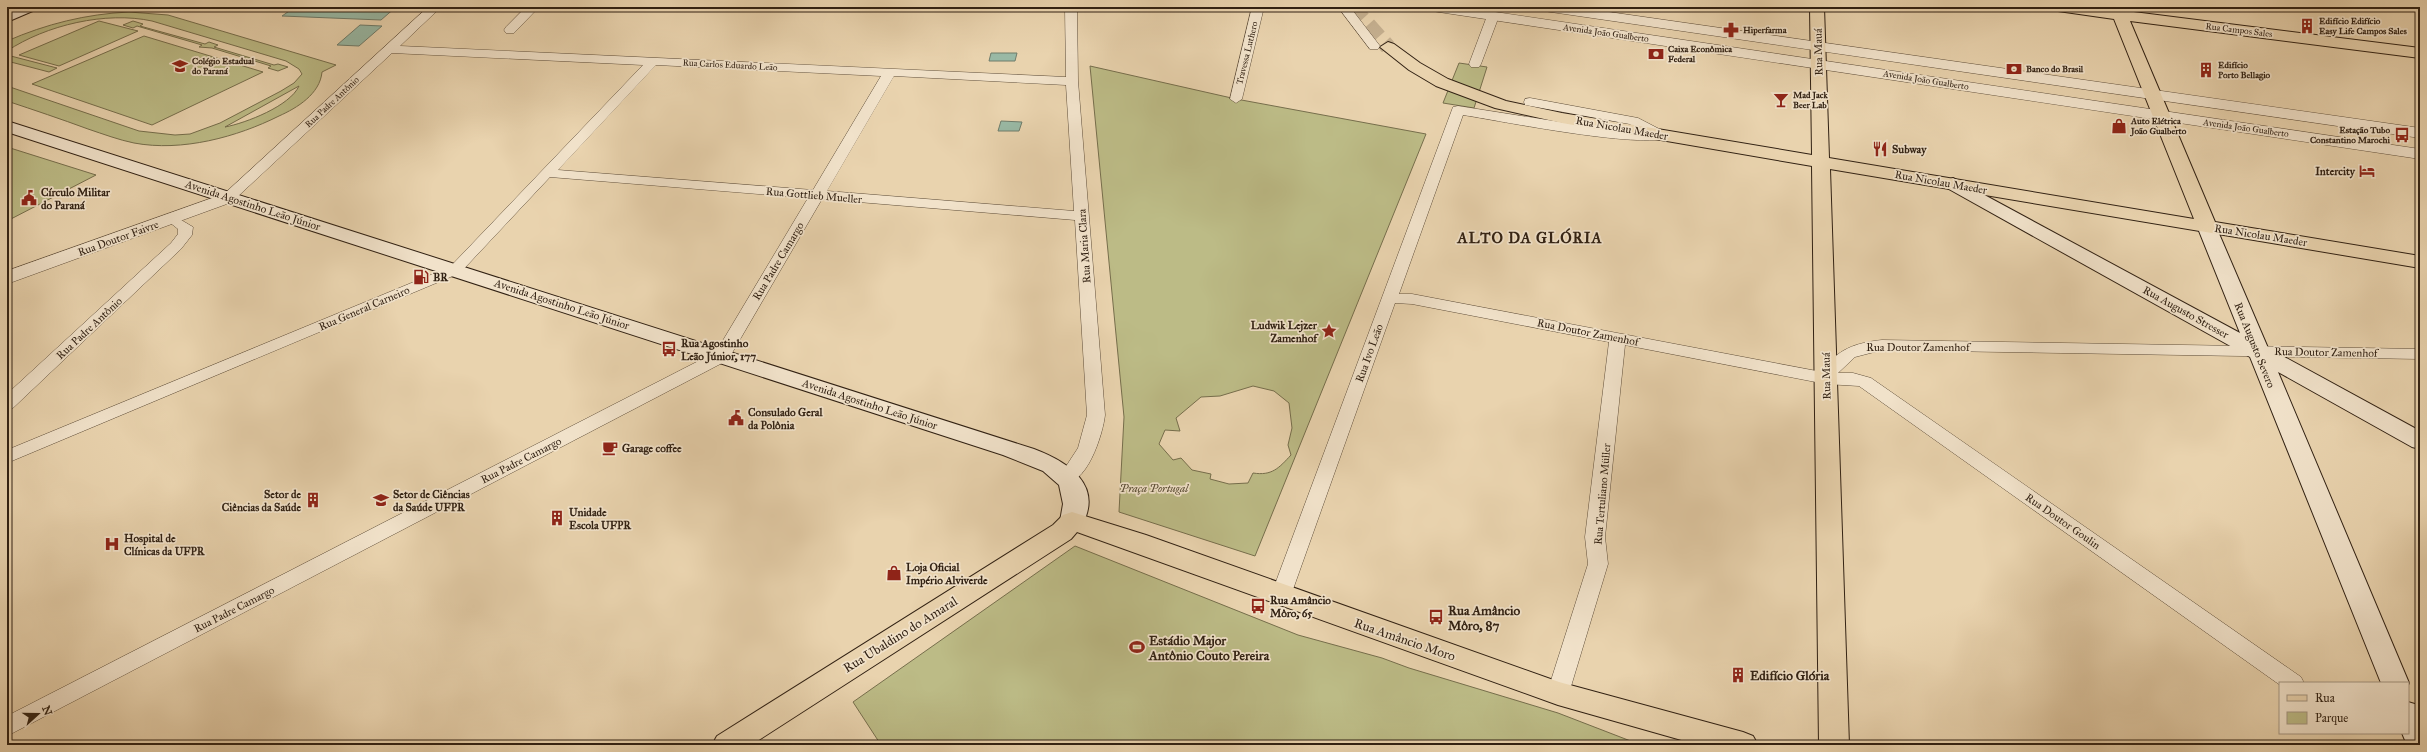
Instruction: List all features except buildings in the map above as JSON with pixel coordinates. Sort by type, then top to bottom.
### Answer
[{"type":"main road","points":[[7,9],[12,7]]},
{"type":"main road","points":[[7,17],[30,7]]},
{"type":"main road","name":"Rua Mauá","points":[[1818,7],[1834,745]]},
{"type":"main road","name":"Rua Campos Sales","points":[[2058,7],[2118,11],[2420,53]]},
{"type":"main road","name":"Rua Augusto Severo","points":[[2118,11],[2395,682]]},
{"type":"main road","name":"Rua Nicolau Maeder","points":[[1381,47],[1427,76],[1464,94],[1522,110],[1664,136],[2420,262]]},
{"type":"main road","name":"Avenida Agostinho Leão Júnior","points":[[7,126],[1011,449],[1035,458],[1068,477]]},
{"type":"main road","name":"Rua Augusto Stresser","points":[[1953,184],[2420,441]]},
{"type":"main road","points":[[1068,477],[1075,489],[1077,497],[1077,505],[1072,521]]},
{"type":"main road","name":"Rua Amâncio Moro","points":[[1072,521],[1137,542],[1281,595],[1558,693],[1743,745]]},
{"type":"main road","name":"Rua Ubaldino do Amaral","points":[[727,745],[1062,532],[1072,521]]},
{"type":"street","name":"Rua Padre Antônio","points":[[229,197],[435,7]]},
{"type":"street","points":[[510,30],[533,7]]},
{"type":"street","name":"Rua Maria Clara","points":[[1068,477],[1083,459],[1091,444],[1096,415],[1072,81],[1071,7]]},
{"type":"street","name":"Travessa Luthero","points":[[1236,98],[1258,7]]},
{"type":"street","points":[[1344,7],[1381,47]]},
{"type":"street","name":"Avenida João Gualberto","points":[[1432,7],[2420,154]]},
{"type":"street","name":"Avenida João Gualberto","points":[[1544,7],[1818,45],[2420,133]]},
{"type":"street","points":[[1476,64],[1493,16]]},
{"type":"street","name":"Rua Carlos Eduardo Leão","points":[[389,49],[1072,81]]},
{"type":"street","name":"Rua General Carneiro","points":[[7,457],[454,270],[654,62]]},
{"type":"street","name":"Rua Padre Camargo","points":[[7,727],[722,356],[890,72]]},
{"type":"street","points":[[1530,102],[1633,121],[1664,136]]},
{"type":"street","name":"Rua Ivo Leão","points":[[1281,595],[1458,110],[1630,137],[1664,136]]},
{"type":"street","name":"Rua Gottlieb Mueller","points":[[546,174],[1082,216]]},
{"type":"street","name":"Rua Doutor Faivre","points":[[7,278],[229,197]]},
{"type":"street","name":"Rua Padre Antônio","points":[[7,404],[176,246],[185,235],[186,227],[171,218]]},
{"type":"street","name":"Rua Doutor Zamenhof","points":[[1389,298],[1412,299],[1826,378],[1839,358],[1850,351],[1882,345],[2420,354]]},
{"type":"street","name":"Rua Tertuliano Müller","points":[[1558,693],[1598,564],[1595,537],[1618,338]]},
{"type":"street","name":"Rua Doutor Goulin","points":[[1826,378],[1853,379],[1878,390],[2292,682]]},
{"type":"green space","points":[[129,12],[168,15],[336,65],[322,72],[317,87],[312,93],[300,104],[286,113],[263,124],[227,136],[190,144],[171,146],[128,142],[7,101],[7,86],[139,131],[175,135],[190,134],[220,123],[281,91],[294,83],[302,74],[299,69],[286,61],[152,21],[134,18],[96,19],[77,22],[40,34],[7,51],[7,41],[22,35],[66,21],[113,13]],"holes":[[[299,86],[294,93],[277,107],[255,118],[225,127]]]},
{"type":"green space","points":[[99,21],[138,31],[59,66],[19,55]]},
{"type":"green space","points":[[133,21],[143,24],[140,26],[205,44],[209,42],[218,45],[214,47],[274,65],[278,64],[288,67],[278,71],[268,68],[271,66],[212,48],[199,47],[202,45],[137,26],[133,28],[123,25]]},
{"type":"green space","points":[[144,36],[263,72],[152,125],[32,84]]},
{"type":"green space","points":[[7,55],[57,68],[49,72],[7,61]]},
{"type":"green space","points":[[1459,63],[1487,67],[1474,108],[1443,103]]},
{"type":"green space","name":"Praça Portugal","points":[[1090,66],[1236,99],[1426,134],[1255,556],[1119,512],[1124,417]],"holes":[[[1253,386],[1274,391],[1289,403],[1292,428],[1288,445],[1291,455],[1275,470],[1260,474],[1253,473],[1248,483],[1229,484],[1210,479],[1211,474],[1192,470],[1181,458],[1173,460],[1159,444],[1165,430],[1180,431],[1176,418],[1201,397],[1220,396]]]},
{"type":"green space","name":"Círculo Militar do Paraná","points":[[7,147],[96,175],[7,221]]},
{"type":"green space","name":"Estádio Major Antônio Couto Pereira","points":[[1075,546],[1298,635],[1382,658],[1409,668],[1558,713],[1641,745],[881,745],[853,702]]},
{"type":"shaded area","points":[[295,7],[396,7],[381,20],[282,16]]},
{"type":"shaded area","points":[[360,25],[382,26],[359,46],[337,45]]},
{"type":"shaded area","points":[[991,53],[1017,53],[1015,61],[989,61]]},
{"type":"shaded area","points":[[1001,121],[1022,122],[1019,131],[998,131]]},
{"type":"tunnel","points":[[1352,7],[1388,47]]},
{"type":"place","name":"Edifício Edifício Easy Life Campos Sales","points":[[2307,26]]},
{"type":"place","name":"Hiperfarma","points":[[1731,30]]},
{"type":"place","name":"Caixa Econômica Federal","points":[[1656,54]]},
{"type":"place","name":"Colégio Estadual do Paraná","points":[[180,66]]},
{"type":"place","name":"Banco do Brasil","points":[[2014,69]]},
{"type":"place","name":"Edifício Porto Bellagio","points":[[2206,70]]},
{"type":"place","name":"Mad Jack Beer Lab","points":[[1781,100]]},
{"type":"place","name":"Auto Elétrica João Gualberto","points":[[2119,126]]},
{"type":"place","name":"Estação Tubo Constantino Marochi","points":[[2402,135]]},
{"type":"place","name":"Subway","points":[[1880,149]]},
{"type":"place","name":"Intercity","points":[[2367,171]]},
{"type":"place","name":"Círculo Militar do Paraná","points":[[29,198]]},
{"type":"place","name":"BR","points":[[421,277]]},
{"type":"place","name":"Ludwik Lejzer Zamenhof","points":[[1329,331]]},
{"type":"place","name":"Rua Agostinho Leão Júnior, 177","points":[[669,349]]},
{"type":"place","name":"Consulado Geral da Polônia","points":[[736,418]]},
{"type":"place","name":"Garage coffee","points":[[610,448]]},
{"type":"place","name":"Setor de Ciências da Saúde","points":[[313,500]]},
{"type":"place","name":"Setor de Ciências da Saúde UFPR","points":[[381,500]]},
{"type":"place","name":"Unidade Escola UFPR","points":[[557,518]]},
{"type":"place","name":"Hospital de Clínicas da UFPR","points":[[112,544]]},
{"type":"place","name":"Loja Oficial Império Alviverde","points":[[894,573]]},
{"type":"place","name":"Rua Amâncio Môro, 65","points":[[1258,606]]},
{"type":"place","name":"Rua Amâncio Môro, 87","points":[[1436,617]]},
{"type":"place","name":"Estádio Major Antônio Couto Pereira","points":[[1137,647]]},
{"type":"place","name":"Edifício Glória","points":[[1738,675]]},
{"type":"district","name":"ALTO DA GLÓRIA","points":[[1530,238]]}]
